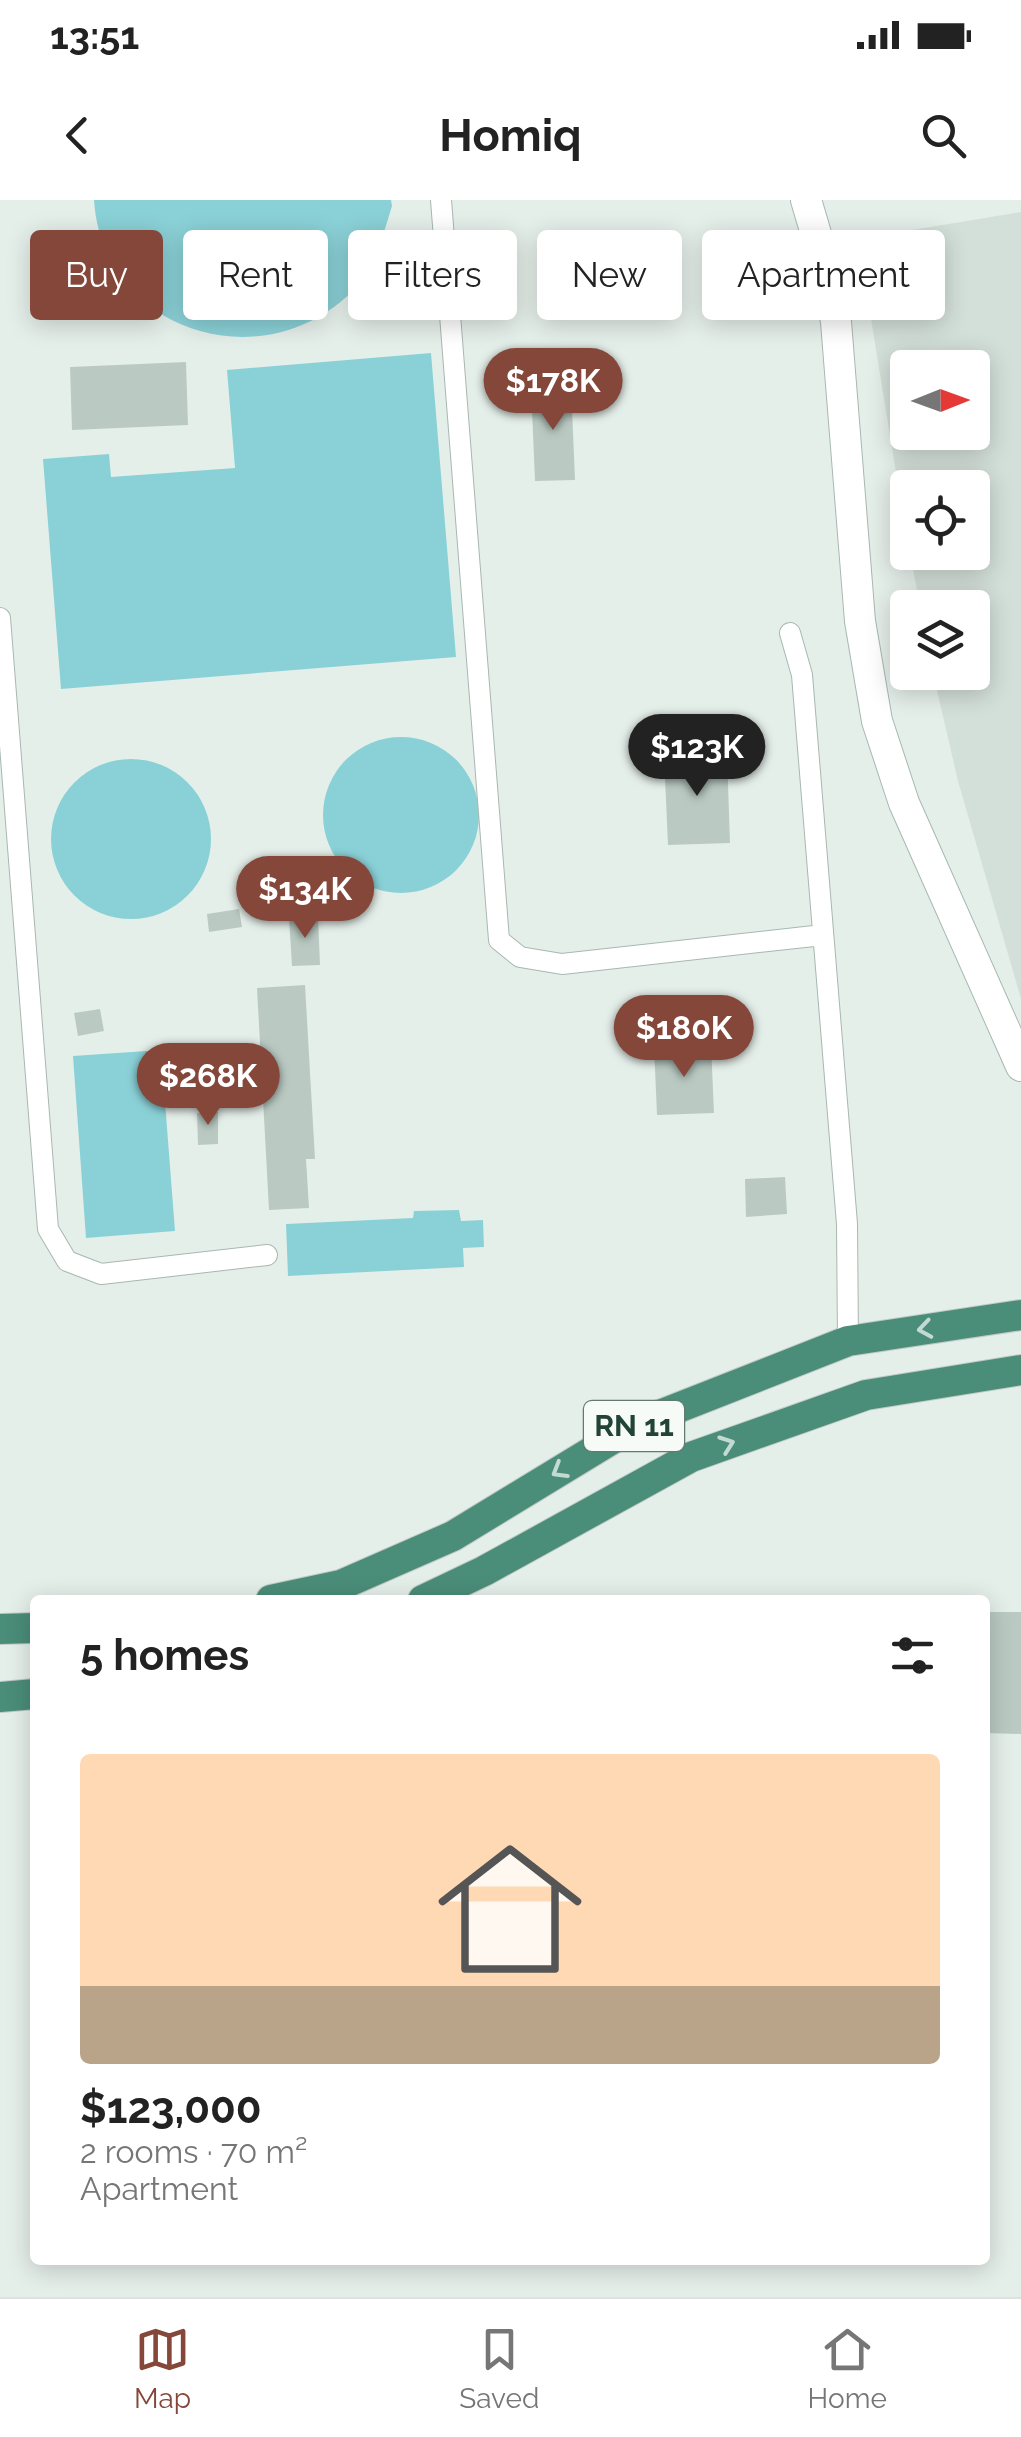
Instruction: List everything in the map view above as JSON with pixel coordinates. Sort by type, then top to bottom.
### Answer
[{"type":"highway","name":"RN 11","points":[[294,1595],[341,1585],[453,1536],[636,1424],[848,1342],[1021,1314]]},
{"type":"highway","name":"RN 11","points":[[434,1595],[690,1457],[866,1395],[1021,1370]]},
{"type":"highway","points":[[0,1629],[30,1628]]},
{"type":"highway","points":[[0,1697],[30,1694]]},
{"type":"street","points":[[806,200],[827,270],[836,322],[860,622],[877,721],[904,803],[1021,1066]]},
{"type":"lane","points":[[441,200],[499,940],[520,957],[562,964],[824,935]]},
{"type":"lane","points":[[0,618],[48,1229],[67,1261],[101,1274],[267,1255]]},
{"type":"lane","points":[[790,633],[802,674],[848,1224],[848,1342]]},
{"type":"shaded area","points":[[1021,212],[1021,999],[958,781],[937,690],[990,690],[990,590],[917,590],[913,570],[990,570],[990,470],[896,470],[892,450],[990,450],[990,350],[890,350],[890,436],[871,320],[945,320],[945,230],[912,230]]},
{"type":"water","points":[[94,200],[391,200],[392,206],[384,230],[348,230],[348,295],[328,309],[328,230],[183,230],[183,320],[312,320],[267,335],[226,336],[187,327],[163,314],[163,230],[100,230]]},
{"type":"water","points":[[431,353],[456,657],[61,689],[43,459],[109,454],[111,477],[235,468],[227,370]]},
{"type":"water","points":[[401,737],[431,743],[456,760],[473,785],[479,815],[473,845],[456,870],[431,887],[401,893],[371,887],[346,870],[329,845],[323,815],[329,785],[346,760],[371,743]]},
{"type":"water","points":[[131,759],[162,765],[188,782],[205,808],[211,839],[205,870],[188,896],[162,913],[131,919],[100,913],[74,896],[57,870],[51,839],[57,808],[74,782],[100,765]]},
{"type":"water","points":[[161,1050],[175,1231],[86,1238],[73,1056]]},
{"type":"water","points":[[459,1210],[461,1221],[483,1220],[484,1247],[463,1248],[464,1267],[288,1276],[286,1224],[413,1218],[414,1211]]},
{"type":"building","points":[[186,362],[188,425],[72,430],[70,367]]},
{"type":"building","points":[[571,385],[575,480],[535,481],[531,387]]},
{"type":"building","points":[[727,753],[730,843],[668,845],[664,756]]},
{"type":"building","points":[[239,909],[242,927],[209,932],[207,914]]},
{"type":"building","points":[[318,916],[320,965],[292,966],[289,917]]},
{"type":"building","points":[[305,985],[315,1159],[306,1159],[309,1208],[269,1210],[257,988]]},
{"type":"building","points":[[100,1009],[104,1031],[78,1036],[74,1013]]},
{"type":"building","points":[[711,1044],[714,1113],[657,1115],[654,1046]]},
{"type":"building","points":[[218,1112],[218,1144],[198,1145],[197,1113]]},
{"type":"building","points":[[785,1177],[787,1214],[746,1217],[745,1179]]},
{"type":"building","points":[[990,1612],[1021,1612],[1021,1734],[990,1733]]}]
